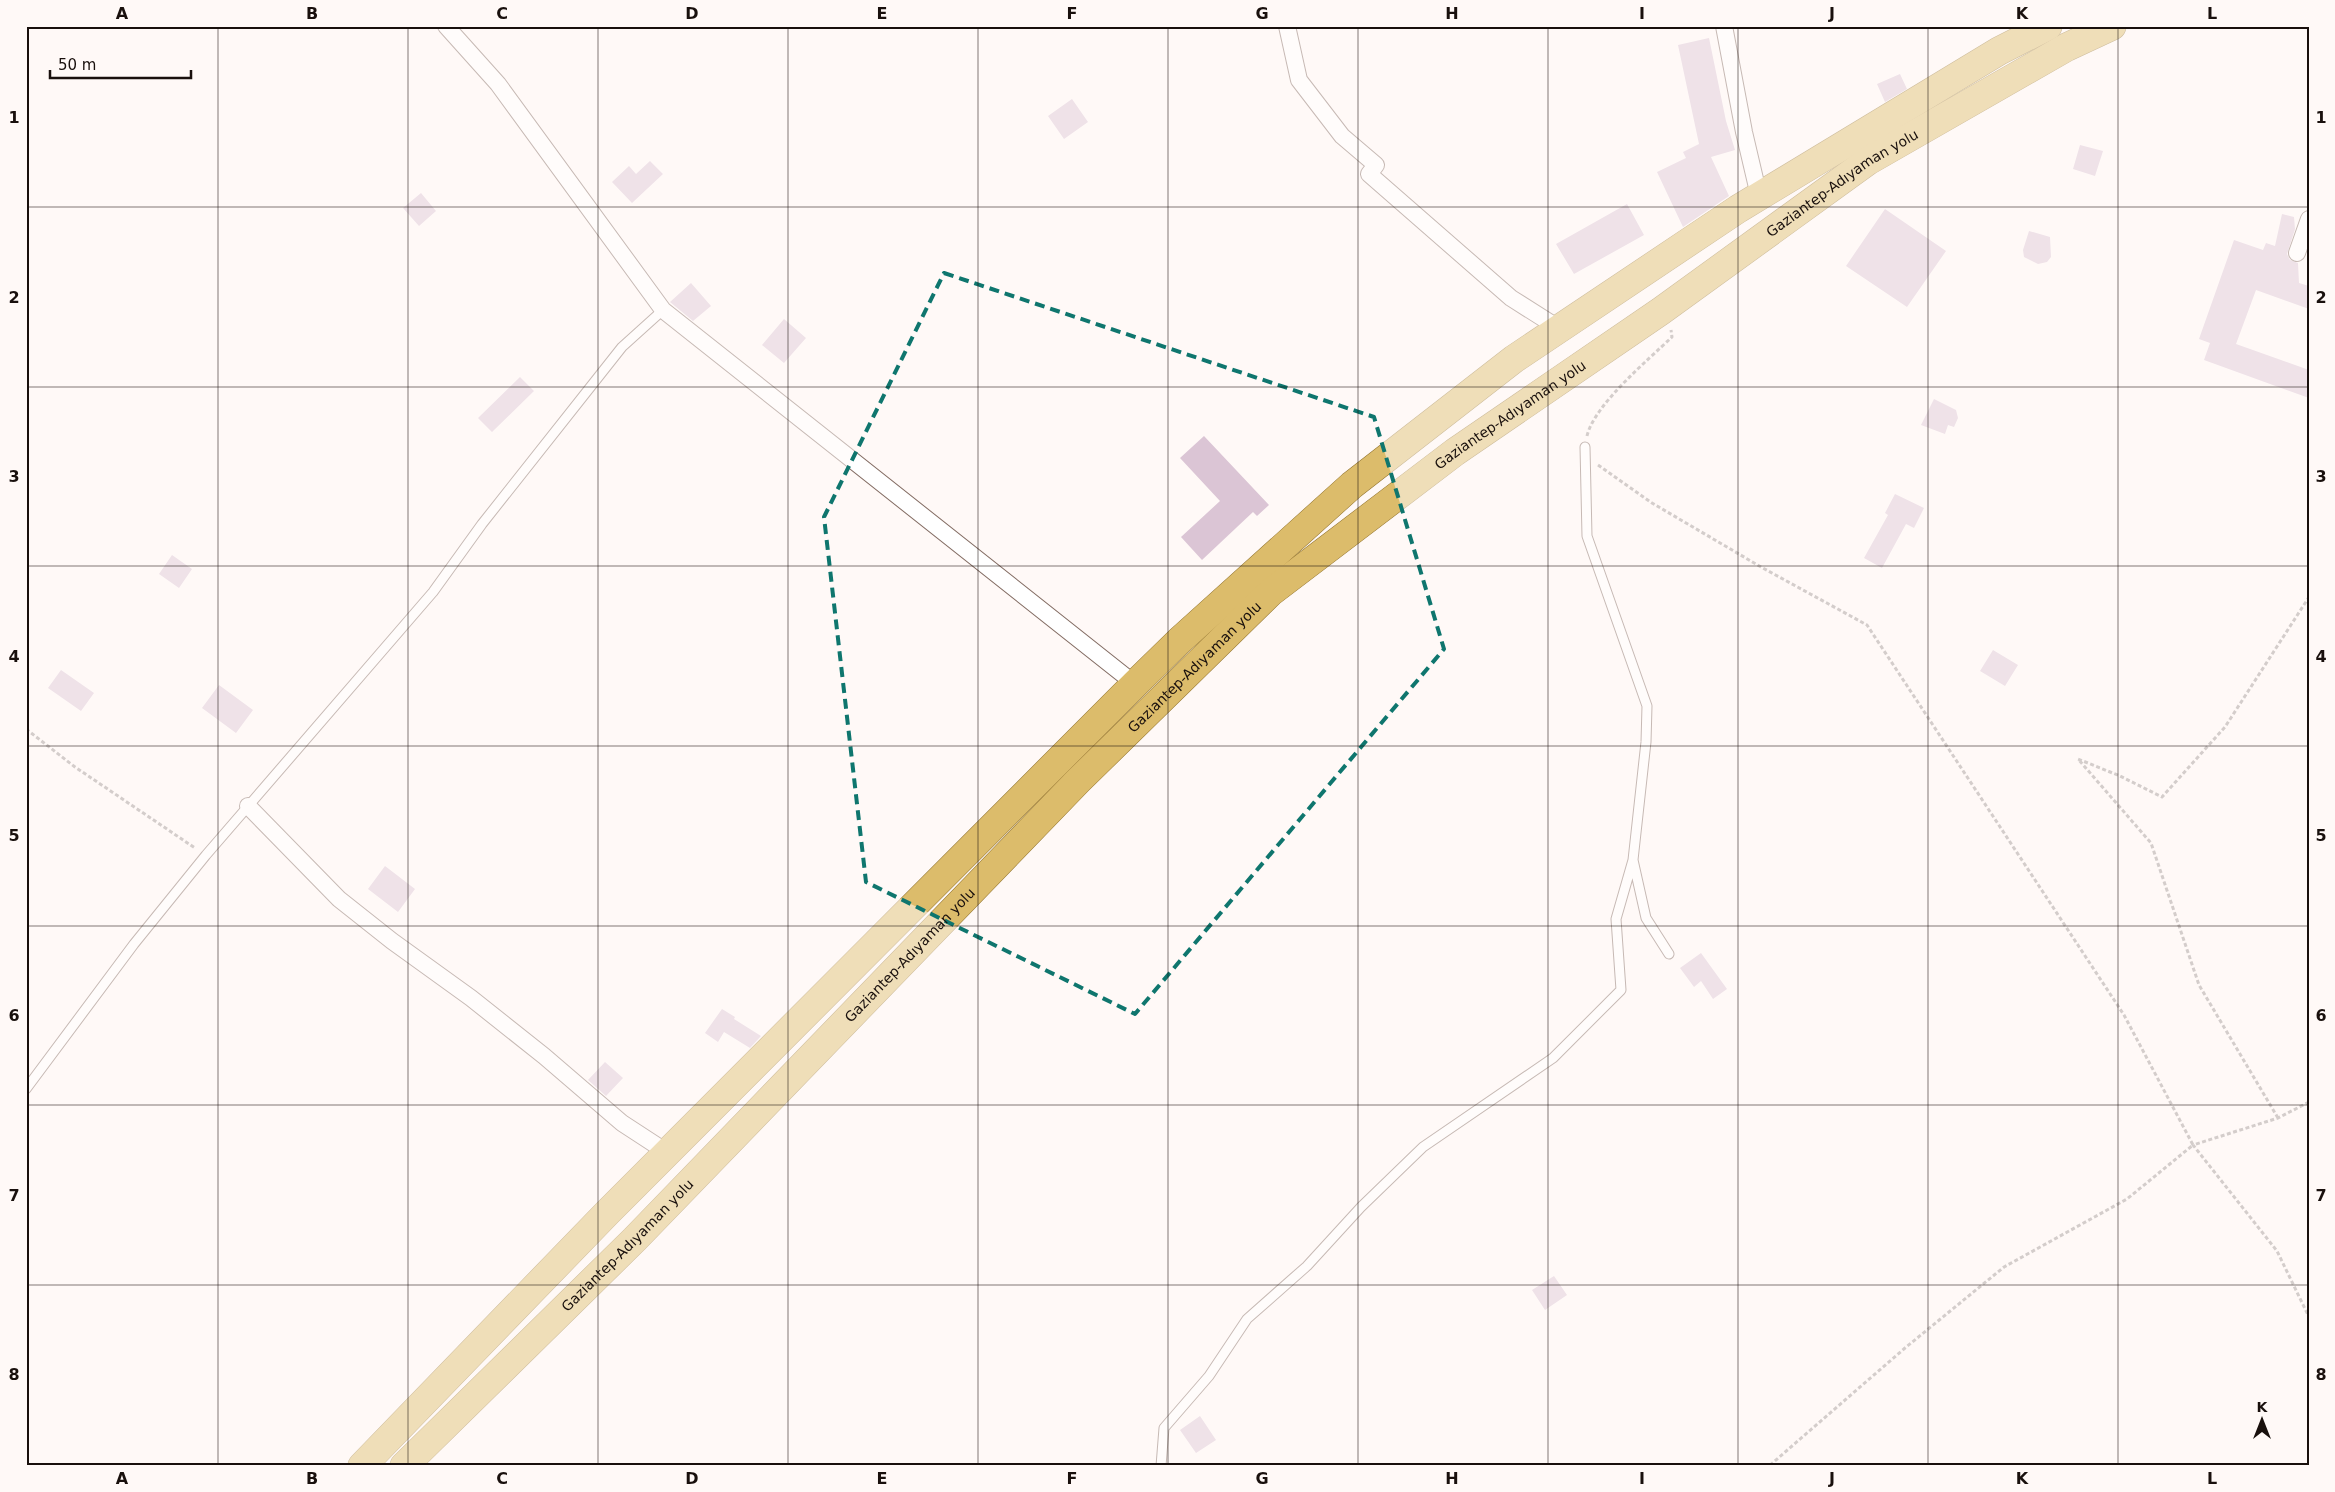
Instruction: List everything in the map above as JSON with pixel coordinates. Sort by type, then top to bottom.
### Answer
[{"type":"highway","name":"Gaziantep-Adıyaman yolu","points":[[362,1466],[668,1153],[1135,684],[1179,641],[1352,485],[1514,359],[1759,196],[1999,51],[2048,26]]},
{"type":"highway","name":"Gaziantep-Adıyaman yolu","points":[[404,1466],[635,1239],[1078,781],[1271,592],[1455,452],[1670,304],[1868,161],[2067,47],[2112,26]]},
{"type":"street","points":[[446,26],[498,84],[663,310],[1135,684]]},
{"type":"street","points":[[1287,26],[1299,80],[1342,136],[1376,165],[1369,174],[1511,298],[1560,329]]},
{"type":"street","points":[[1724,26],[1744,132],[1759,196]]},
{"type":"street","points":[[2297,253],[2309,219]]},
{"type":"street","points":[[248,806],[339,899],[392,941],[471,998],[544,1056],[622,1123],[668,1153]]},
{"type":"lane","points":[[26,1089],[134,944],[206,855],[433,592],[482,524],[622,347],[663,310]]},
{"type":"lane","points":[[1161,1466],[1164,1428],[1209,1376],[1247,1319],[1307,1266],[1361,1207],[1423,1147],[1553,1058],[1621,990],[1616,919],[1633,860],[1646,742],[1647,706],[1587,536],[1585,446]]},
{"type":"lane","points":[[1633,860],[1646,918],[1669,954]]},
{"type":"path","points":[[1670,304],[1672,337],[1610,398],[1590,423],[1585,446],[1596,464],[1652,503],[1761,567],[1868,625],[2124,1015],[2193,1145],[2277,1251],[2309,1317]]},
{"type":"path","points":[[2278,1118],[2200,985],[2151,843],[2078,759],[2120,776],[2162,797],[2225,727],[2309,597]]},
{"type":"path","points":[[26,729],[75,767],[206,855]]},
{"type":"path","points":[[1769,1466],[1905,1348],[2004,1267],[2127,1199],[2193,1145],[2278,1118],[2309,1102]]},
{"type":"highlighted area","points":[[944,273],[1374,417],[1444,649],[1135,1014],[866,882],[824,517]]},
{"type":"building","points":[[1709,38],[1726,121],[1735,150],[1711,157],[1729,196],[1683,227],[1657,172],[1686,158],[1683,152],[1699,144],[1678,45]]},
{"type":"building","points":[[1900,74],[1907,89],[1885,102],[1877,84]]},
{"type":"building","points":[[1072,99],[1088,122],[1064,139],[1048,116]]},
{"type":"building","points":[[2080,145],[2103,151],[2095,176],[2073,169]]},
{"type":"building","points":[[650,161],[663,174],[632,203],[612,182],[629,166],[636,174]]},
{"type":"building","points":[[421,193],[436,211],[419,226],[403,208]]},
{"type":"building","points":[[1627,204],[1644,235],[1574,274],[1556,244]]},
{"type":"building","points":[[1885,209],[1946,251],[1907,307],[1846,266]]},
{"type":"building","points":[[2282,214],[2294,217],[2295,229],[2287,254],[2290,260],[2298,263],[2299,283],[2309,286],[2309,309],[2256,290],[2236,344],[2309,370],[2309,398],[2204,360],[2210,343],[2199,339],[2234,240],[2263,250],[2266,243],[2275,246]]},
{"type":"building","points":[[2029,231],[2050,237],[2051,257],[2047,262],[2038,264],[2024,257],[2023,250]]},
{"type":"building","points":[[691,283],[711,306],[693,321],[670,302]]},
{"type":"building","points":[[784,319],[806,338],[784,363],[762,345]]},
{"type":"building","points":[[520,377],[534,391],[492,432],[478,418]]},
{"type":"building","points":[[1934,399],[1956,410],[1958,418],[1954,427],[1948,425],[1945,434],[1921,425]]},
{"type":"building","points":[[1204,436],[1269,505],[1257,516],[1253,512],[1202,560],[1181,537],[1220,501],[1180,458]]},
{"type":"building","points":[[1895,494],[1924,508],[1914,528],[1906,524],[1882,568],[1864,558],[1888,515],[1885,513]]},
{"type":"building","points":[[172,555],[192,569],[179,588],[159,574]]},
{"type":"building","points":[[1993,650],[2018,665],[2005,686],[1980,671]]},
{"type":"building","points":[[61,670],[94,693],[81,711],[48,688]]},
{"type":"building","points":[[219,685],[253,710],[236,733],[202,708]]},
{"type":"building","points":[[385,866],[415,889],[398,912],[368,889]]},
{"type":"building","points":[[1701,953],[1727,989],[1713,999],[1701,981],[1694,987],[1680,968]]},
{"type":"building","points":[[722,1009],[761,1036],[750,1048],[724,1032],[718,1042],[705,1033]]},
{"type":"building","points":[[605,1062],[623,1078],[606,1096],[588,1080]]},
{"type":"building","points":[[1554,1276],[1567,1295],[1545,1310],[1532,1290]]},
{"type":"building","points":[[1200,1416],[1216,1440],[1196,1453],[1180,1430]]}]
